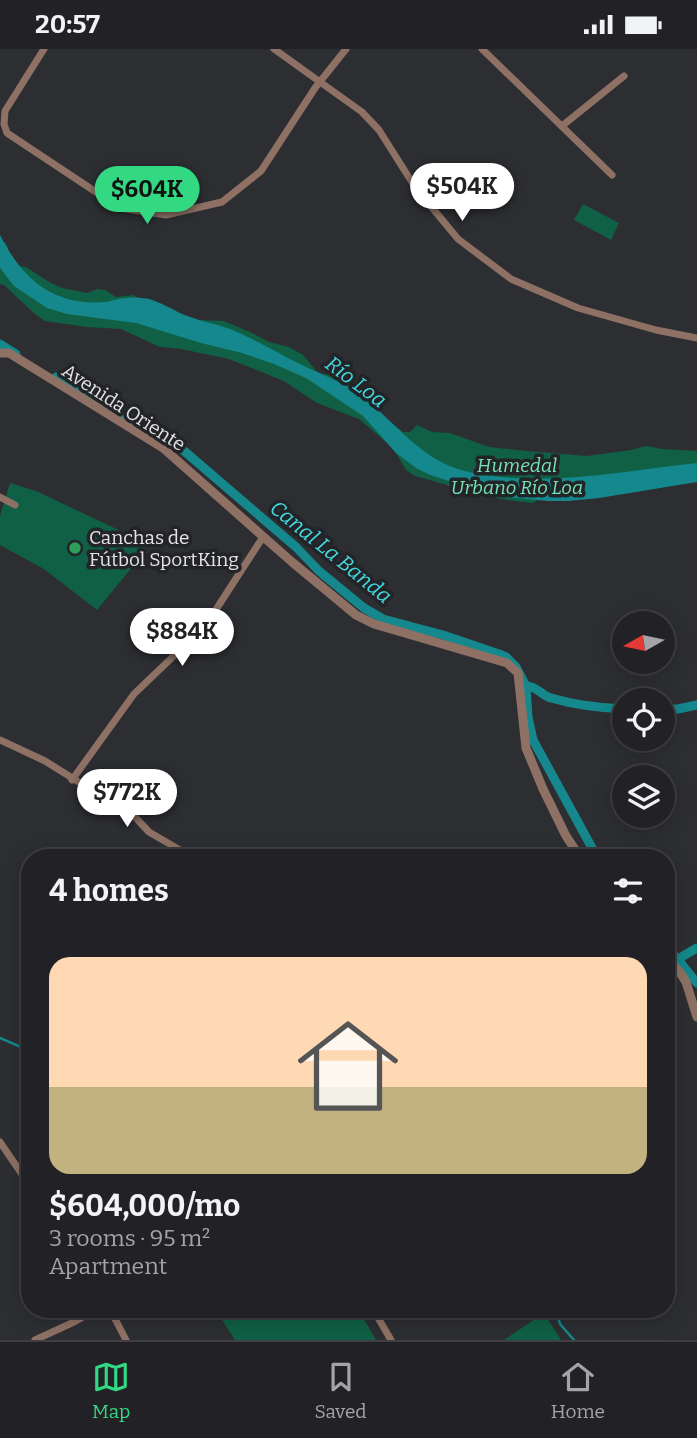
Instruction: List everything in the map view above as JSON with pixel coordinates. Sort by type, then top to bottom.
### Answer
[{"type":"street","points":[[44,49],[5,111],[4,124],[7,133],[120,208],[166,215],[222,202],[261,171],[320,81],[346,49]]},
{"type":"street","points":[[274,49],[362,112],[379,130],[415,187],[458,239],[511,279],[578,308],[656,330],[697,338]]},
{"type":"street","points":[[482,49],[612,175]]},
{"type":"street","points":[[562,126],[624,76]]},
{"type":"street","name":"Avenida Oriente","points":[[0,353],[9,353],[163,447],[263,537],[356,615],[374,624],[507,663],[518,673],[527,748],[543,789],[575,849]]},
{"type":"street","points":[[0,497],[15,505]]},
{"type":"street","points":[[72,779],[134,694],[206,625],[263,537]]},
{"type":"street","points":[[0,740],[45,761],[135,817],[149,832],[178,849]]},
{"type":"street","points":[[675,967],[687,982],[697,1017]]},
{"type":"street","points":[[0,1142],[21,1173]]},
{"type":"street","points":[[35,1340],[82,1318]]},
{"type":"street","points":[[115,1318],[126,1340]]},
{"type":"street","points":[[378,1318],[391,1340]]},
{"type":"green space","points":[[583,204],[619,223],[611,240],[574,220]]},
{"type":"green space","name":"Humedal Urbano Río Loa","points":[[0,242],[5,242],[8,256],[17,266],[26,267],[62,288],[87,293],[97,289],[105,290],[116,297],[133,295],[143,302],[199,320],[224,321],[269,342],[289,347],[303,355],[318,373],[338,377],[375,403],[377,412],[403,432],[410,432],[417,425],[432,432],[450,433],[489,447],[587,456],[646,446],[697,451],[697,474],[591,499],[583,496],[540,497],[534,503],[489,496],[415,476],[406,470],[393,448],[359,419],[317,403],[284,381],[229,359],[160,347],[121,329],[45,321],[0,284]]},
{"type":"green space","name":"Canchas de Fútbol SportKing","points":[[10,483],[36,491],[142,541],[146,550],[97,610],[44,569],[0,545],[0,516]]},
{"type":"green space","points":[[221,1318],[363,1318],[376,1340],[235,1340]]},
{"type":"green space","points":[[537,1318],[547,1318],[561,1340],[504,1340]]},
{"type":"water","points":[[0,235],[18,264],[41,286],[54,294],[86,302],[147,299],[239,333],[356,392],[422,450],[450,466],[494,476],[552,478],[697,463],[697,482],[599,498],[548,501],[478,491],[428,474],[396,453],[363,416],[306,378],[274,364],[136,323],[67,314],[47,308],[14,286],[0,268]]},
{"type":"waterway","name":"Canal La Banda","points":[[0,344],[16,354]]},
{"type":"waterway","name":"Canal La Banda","points":[[56,377],[145,427],[162,432],[364,608],[383,619],[443,635],[506,657],[516,667],[526,686],[533,740],[593,849]]},
{"type":"waterway","points":[[526,686],[533,687],[548,697],[588,706],[612,708]]},
{"type":"waterway","points":[[675,709],[697,705]]},
{"type":"waterway","name":"Canal La Banda","points":[[675,956],[679,961],[697,948]]},
{"type":"waterway","points":[[679,961],[697,983]]},
{"type":"waterway","points":[[0,1038],[21,1047]]},
{"type":"waterway","points":[[558,1318],[560,1324],[574,1340]]},
{"type":"place","name":"Canchas de Fútbol SportKing","points":[[75,548]]},
{"type":"water label","name":"Río Loa","points":[[356,382]]}]
